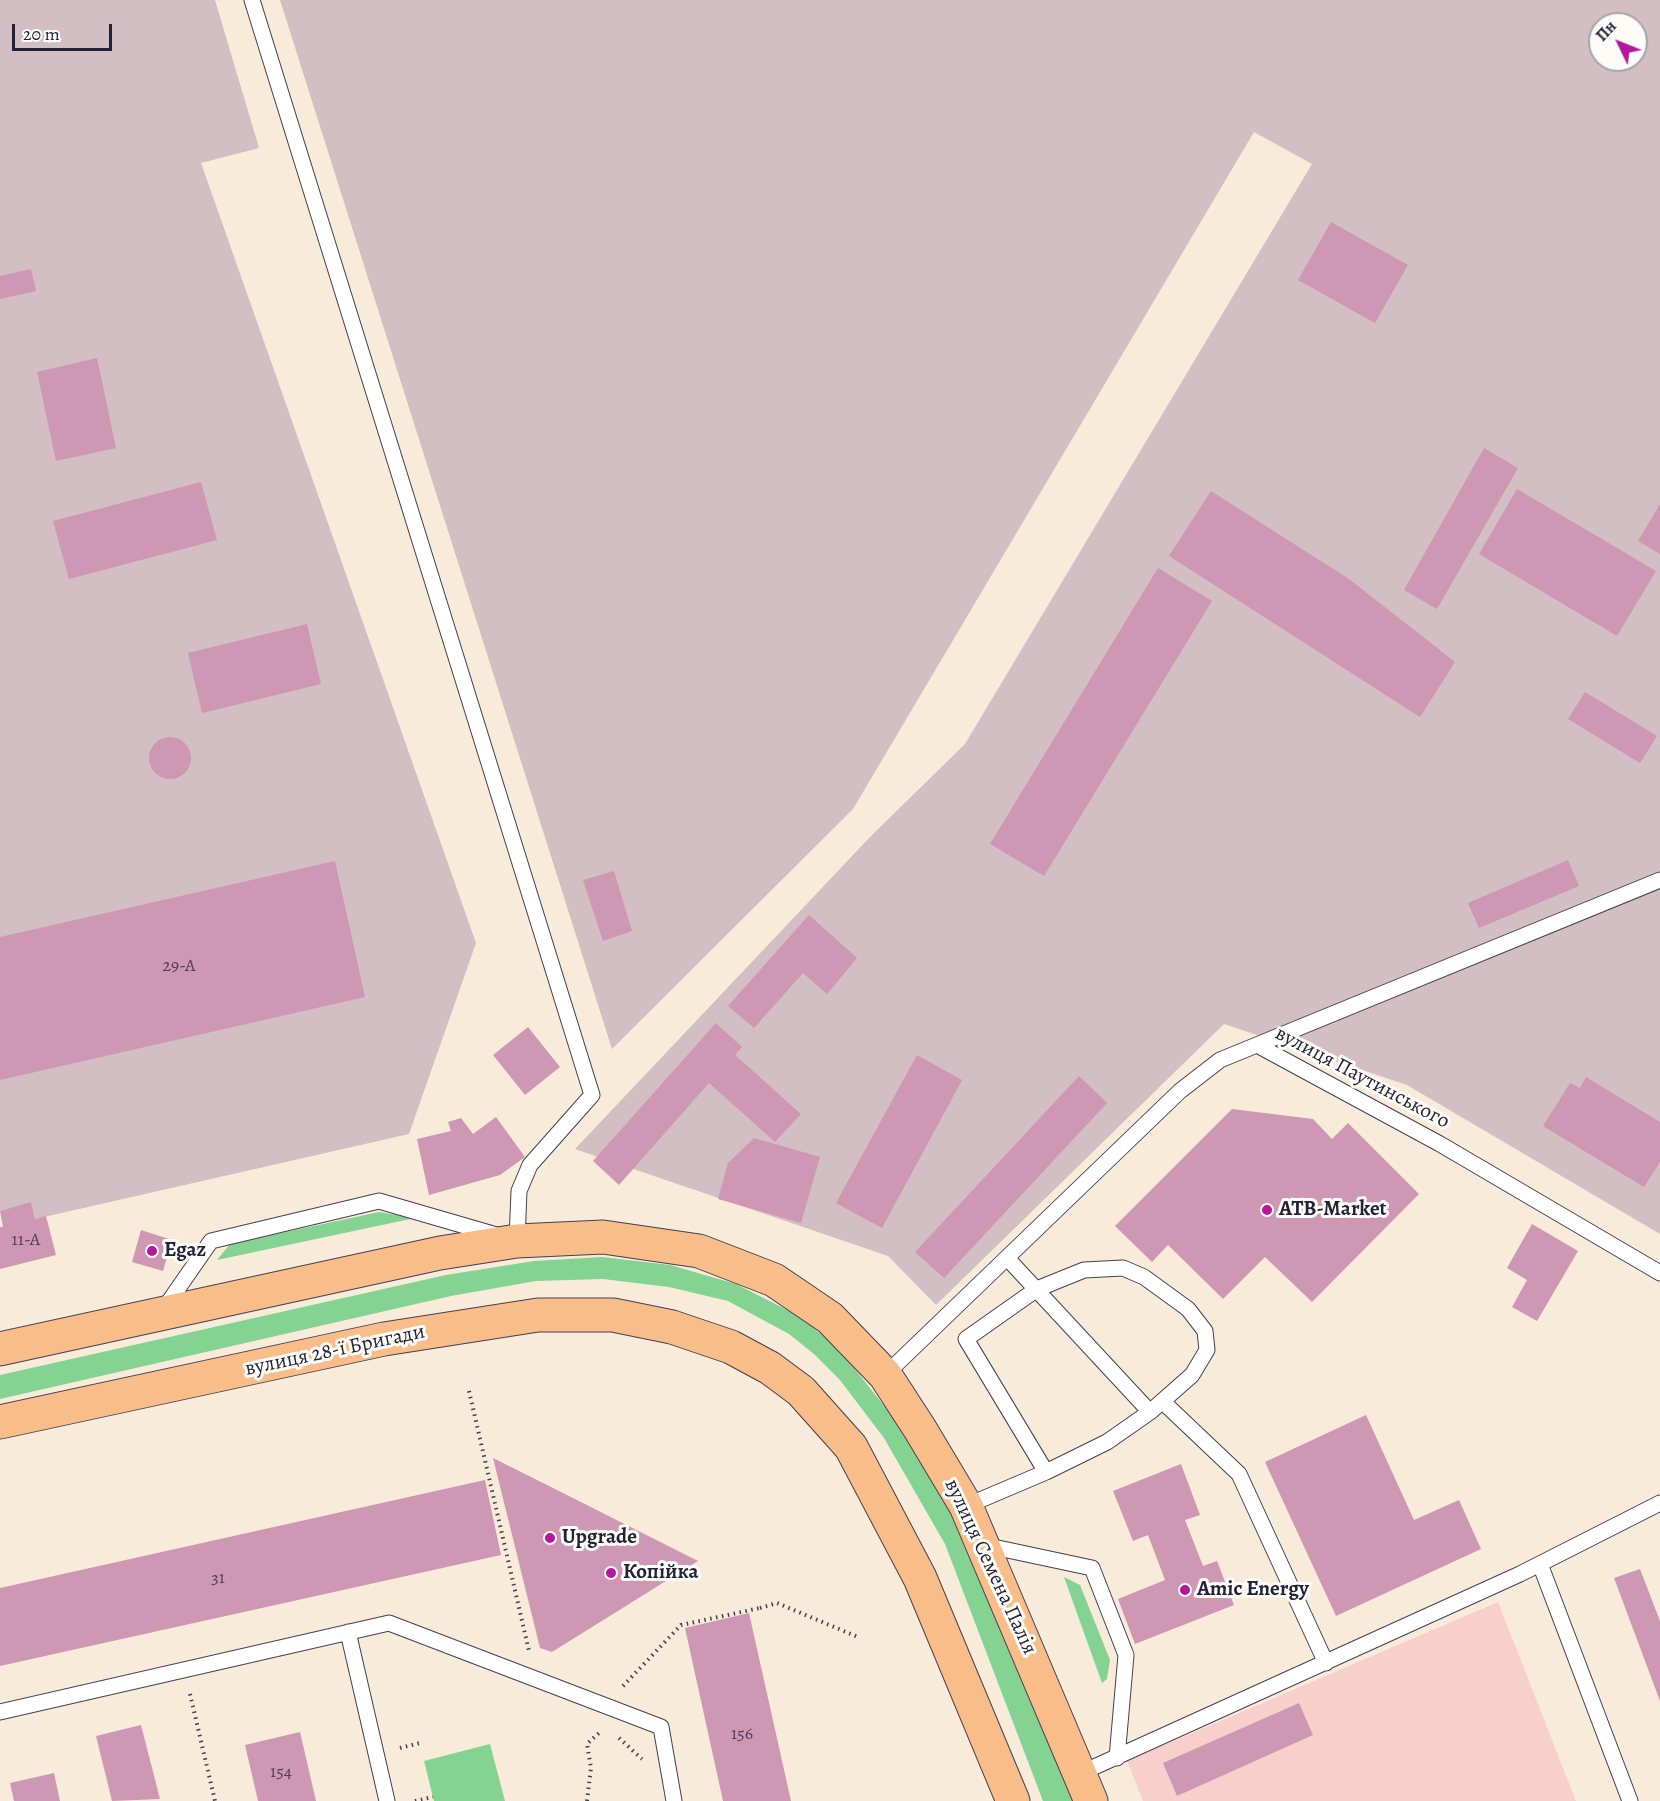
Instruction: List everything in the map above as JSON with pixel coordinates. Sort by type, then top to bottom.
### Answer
[{"type":"main road","name":"вулиця Семена Палія","points":[[517,1241],[603,1237],[699,1251],[774,1280],[830,1318],[885,1375],[966,1506],[1086,1787]]},
{"type":"main road","points":[[0,1349],[161,1312],[440,1253],[517,1241]]},
{"type":"main road","name":"вулиця 28-ї Бригади","points":[[0,1422],[384,1339],[468,1324],[538,1315],[613,1315],[672,1327],[731,1347],[770,1368],[801,1391],[852,1447],[920,1578],[1013,1801]]},
{"type":"lane","points":[[161,1312],[212,1241],[379,1201],[517,1241],[519,1191],[530,1165],[592,1095],[252,0]]},
{"type":"lane","points":[[1257,1045],[1660,880]]},
{"type":"lane","name":"вулиця Паутинського","points":[[885,1375],[1180,1091],[1220,1060],[1257,1045],[1440,1144],[1660,1273]]},
{"type":"lane","points":[[1006,1258],[1150,1412]]},
{"type":"lane","points":[[966,1506],[1046,1472],[1107,1442],[1150,1412],[1191,1376],[1207,1350],[1205,1331],[1188,1309],[1144,1277],[1123,1268],[1084,1270],[1037,1289],[966,1339],[1046,1472]]},
{"type":"lane","points":[[1162,1401],[1239,1474],[1326,1663]]},
{"type":"lane","points":[[1086,1787],[1117,1758],[1540,1564],[1660,1503]]},
{"type":"lane","points":[[984,1545],[1092,1569],[1126,1655],[1117,1758]]},
{"type":"lane","points":[[1540,1564],[1630,1801]]},
{"type":"lane","points":[[0,1712],[388,1623],[661,1727],[674,1801]]},
{"type":"lane","points":[[348,1632],[387,1801]]},
{"type":"path","points":[[469,1391],[536,1679]]},
{"type":"path","points":[[604,1706],[681,1625],[777,1603],[858,1637]]},
{"type":"path","points":[[185,1670],[215,1801]]},
{"type":"path","points":[[587,1801],[591,1775],[588,1744],[593,1736],[632,1716]]},
{"type":"path","points":[[611,1725],[618,1737],[636,1755],[669,1772]]},
{"type":"path","points":[[415,1801],[433,1797]]},
{"type":"shaded area","points":[[0,0],[215,0],[259,148],[201,163],[476,943],[409,1134],[35,1219],[31,1203],[0,1211]]},
{"type":"shaded area","points":[[280,0],[1660,0],[1660,1234],[1407,1085],[1224,1024],[936,1305],[888,1256],[575,1149],[871,836],[965,744],[1312,164],[1254,132],[853,809],[612,1049]]},
{"type":"shaded area","points":[[1498,1602],[1576,1801],[1143,1801],[1127,1761]]},
{"type":"green space","points":[[379,1212],[415,1218],[217,1260],[230,1244]]},
{"type":"green space","points":[[602,1257],[670,1265],[736,1284],[801,1317],[829,1341],[854,1368],[901,1427],[947,1494],[1076,1801],[1043,1801],[945,1544],[884,1438],[840,1380],[814,1354],[789,1334],[728,1301],[669,1287],[603,1279],[536,1281],[451,1296],[0,1399],[0,1375],[446,1275],[534,1261]]},
{"type":"green space","points":[[1064,1577],[1080,1585],[1110,1660],[1107,1679],[1102,1683]]},
{"type":"green space","points":[[490,1744],[505,1801],[434,1801],[424,1761]]},
{"type":"building","points":[[1331,222],[1408,265],[1375,323],[1298,280]]},
{"type":"building","points":[[31,269],[36,291],[0,299],[0,276]]},
{"type":"building","points":[[97,358],[116,448],[56,461],[37,372]]},
{"type":"building","points":[[1484,448],[1518,468],[1437,609],[1404,590]]},
{"type":"building","points":[[201,482],[217,540],[69,579],[53,521]]},
{"type":"building","points":[[1517,489],[1656,571],[1617,636],[1479,554]]},
{"type":"building","points":[[1211,491],[1349,579],[1455,662],[1420,717],[1169,556]]},
{"type":"building","points":[[1660,504],[1660,554],[1638,541]]},
{"type":"building","points":[[1158,568],[1212,601],[1044,876],[990,844]]},
{"type":"building","points":[[307,624],[321,684],[202,713],[188,653]]},
{"type":"building","points":[[1585,692],[1657,736],[1640,763],[1568,719]]},
{"type":"building","points":[[170,737],[178,738],[185,743],[190,750],[190,766],[185,773],[178,778],[170,779],[162,778],[155,773],[150,766],[149,758],[150,750],[155,743],[162,738]]},
{"type":"building","points":[[1568,860],[1579,886],[1479,928],[1468,903]]},
{"type":"building","points":[[335,861],[365,997],[0,1080],[0,937]]},
{"type":"building","points":[[614,871],[632,931],[603,941],[583,880]]},
{"type":"building","points":[[809,915],[857,958],[827,994],[803,973],[754,1028],[728,1006]]},
{"type":"building","points":[[716,1023],[742,1047],[735,1055],[801,1114],[775,1142],[709,1083],[619,1185],[593,1161]]},
{"type":"building","points":[[528,1027],[560,1067],[525,1095],[493,1055]]},
{"type":"building","points":[[917,1055],[962,1080],[882,1228],[836,1203]]},
{"type":"building","points":[[1079,1076],[1107,1103],[944,1278],[915,1252]]},
{"type":"building","points":[[1586,1077],[1660,1122],[1660,1162],[1644,1187],[1543,1126],[1570,1083],[1580,1088]]},
{"type":"building","name":"ATB-Market","points":[[1232,1109],[1313,1119],[1332,1139],[1348,1123],[1419,1194],[1312,1302],[1265,1257],[1223,1299],[1168,1245],[1152,1262],[1115,1226]]},
{"type":"building","points":[[496,1117],[525,1157],[500,1175],[429,1195],[417,1139],[451,1131],[448,1122],[461,1118],[473,1134]]},
{"type":"building","points":[[754,1138],[820,1157],[801,1223],[718,1199],[728,1163]]},
{"type":"building","points":[[31,1202],[35,1219],[46,1216],[56,1255],[0,1269],[0,1227],[3,1227],[0,1211]]},
{"type":"building","points":[[1532,1224],[1578,1251],[1537,1321],[1512,1307],[1527,1280],[1507,1268]]},
{"type":"building","name":"Egaz","points":[[141,1230],[172,1240],[163,1271],[132,1262]]},
{"type":"building","points":[[1366,1415],[1414,1520],[1459,1500],[1481,1549],[1336,1616],[1265,1462]]},
{"type":"building","points":[[493,1458],[698,1561],[552,1652],[540,1648]]},
{"type":"building","name":"Amic Energy","points":[[1181,1464],[1200,1515],[1185,1520],[1203,1566],[1217,1561],[1234,1605],[1135,1644],[1118,1599],[1165,1580],[1148,1535],[1133,1541],[1113,1491]]},
{"type":"building","points":[[485,1480],[501,1555],[0,1666],[0,1588]]},
{"type":"building","points":[[1640,1569],[1660,1621],[1660,1701],[1614,1578]]},
{"type":"building","points":[[749,1613],[791,1801],[723,1801],[685,1628]]},
{"type":"building","points":[[1299,1703],[1313,1735],[1177,1796],[1163,1763]]},
{"type":"building","points":[[141,1725],[160,1799],[112,1801],[96,1736]]},
{"type":"building","points":[[300,1732],[316,1801],[258,1801],[245,1745]]},
{"type":"building","points":[[54,1773],[60,1801],[14,1801],[10,1783]]},
{"type":"place","name":"ATB-Market","points":[[1267,1210]]},
{"type":"place","name":"Egaz","points":[[152,1251]]},
{"type":"place","name":"Upgrade","points":[[550,1538]]},
{"type":"place","name":"Копійка","points":[[611,1573]]},
{"type":"place","name":"Amic Energy","points":[[1185,1590]]}]
